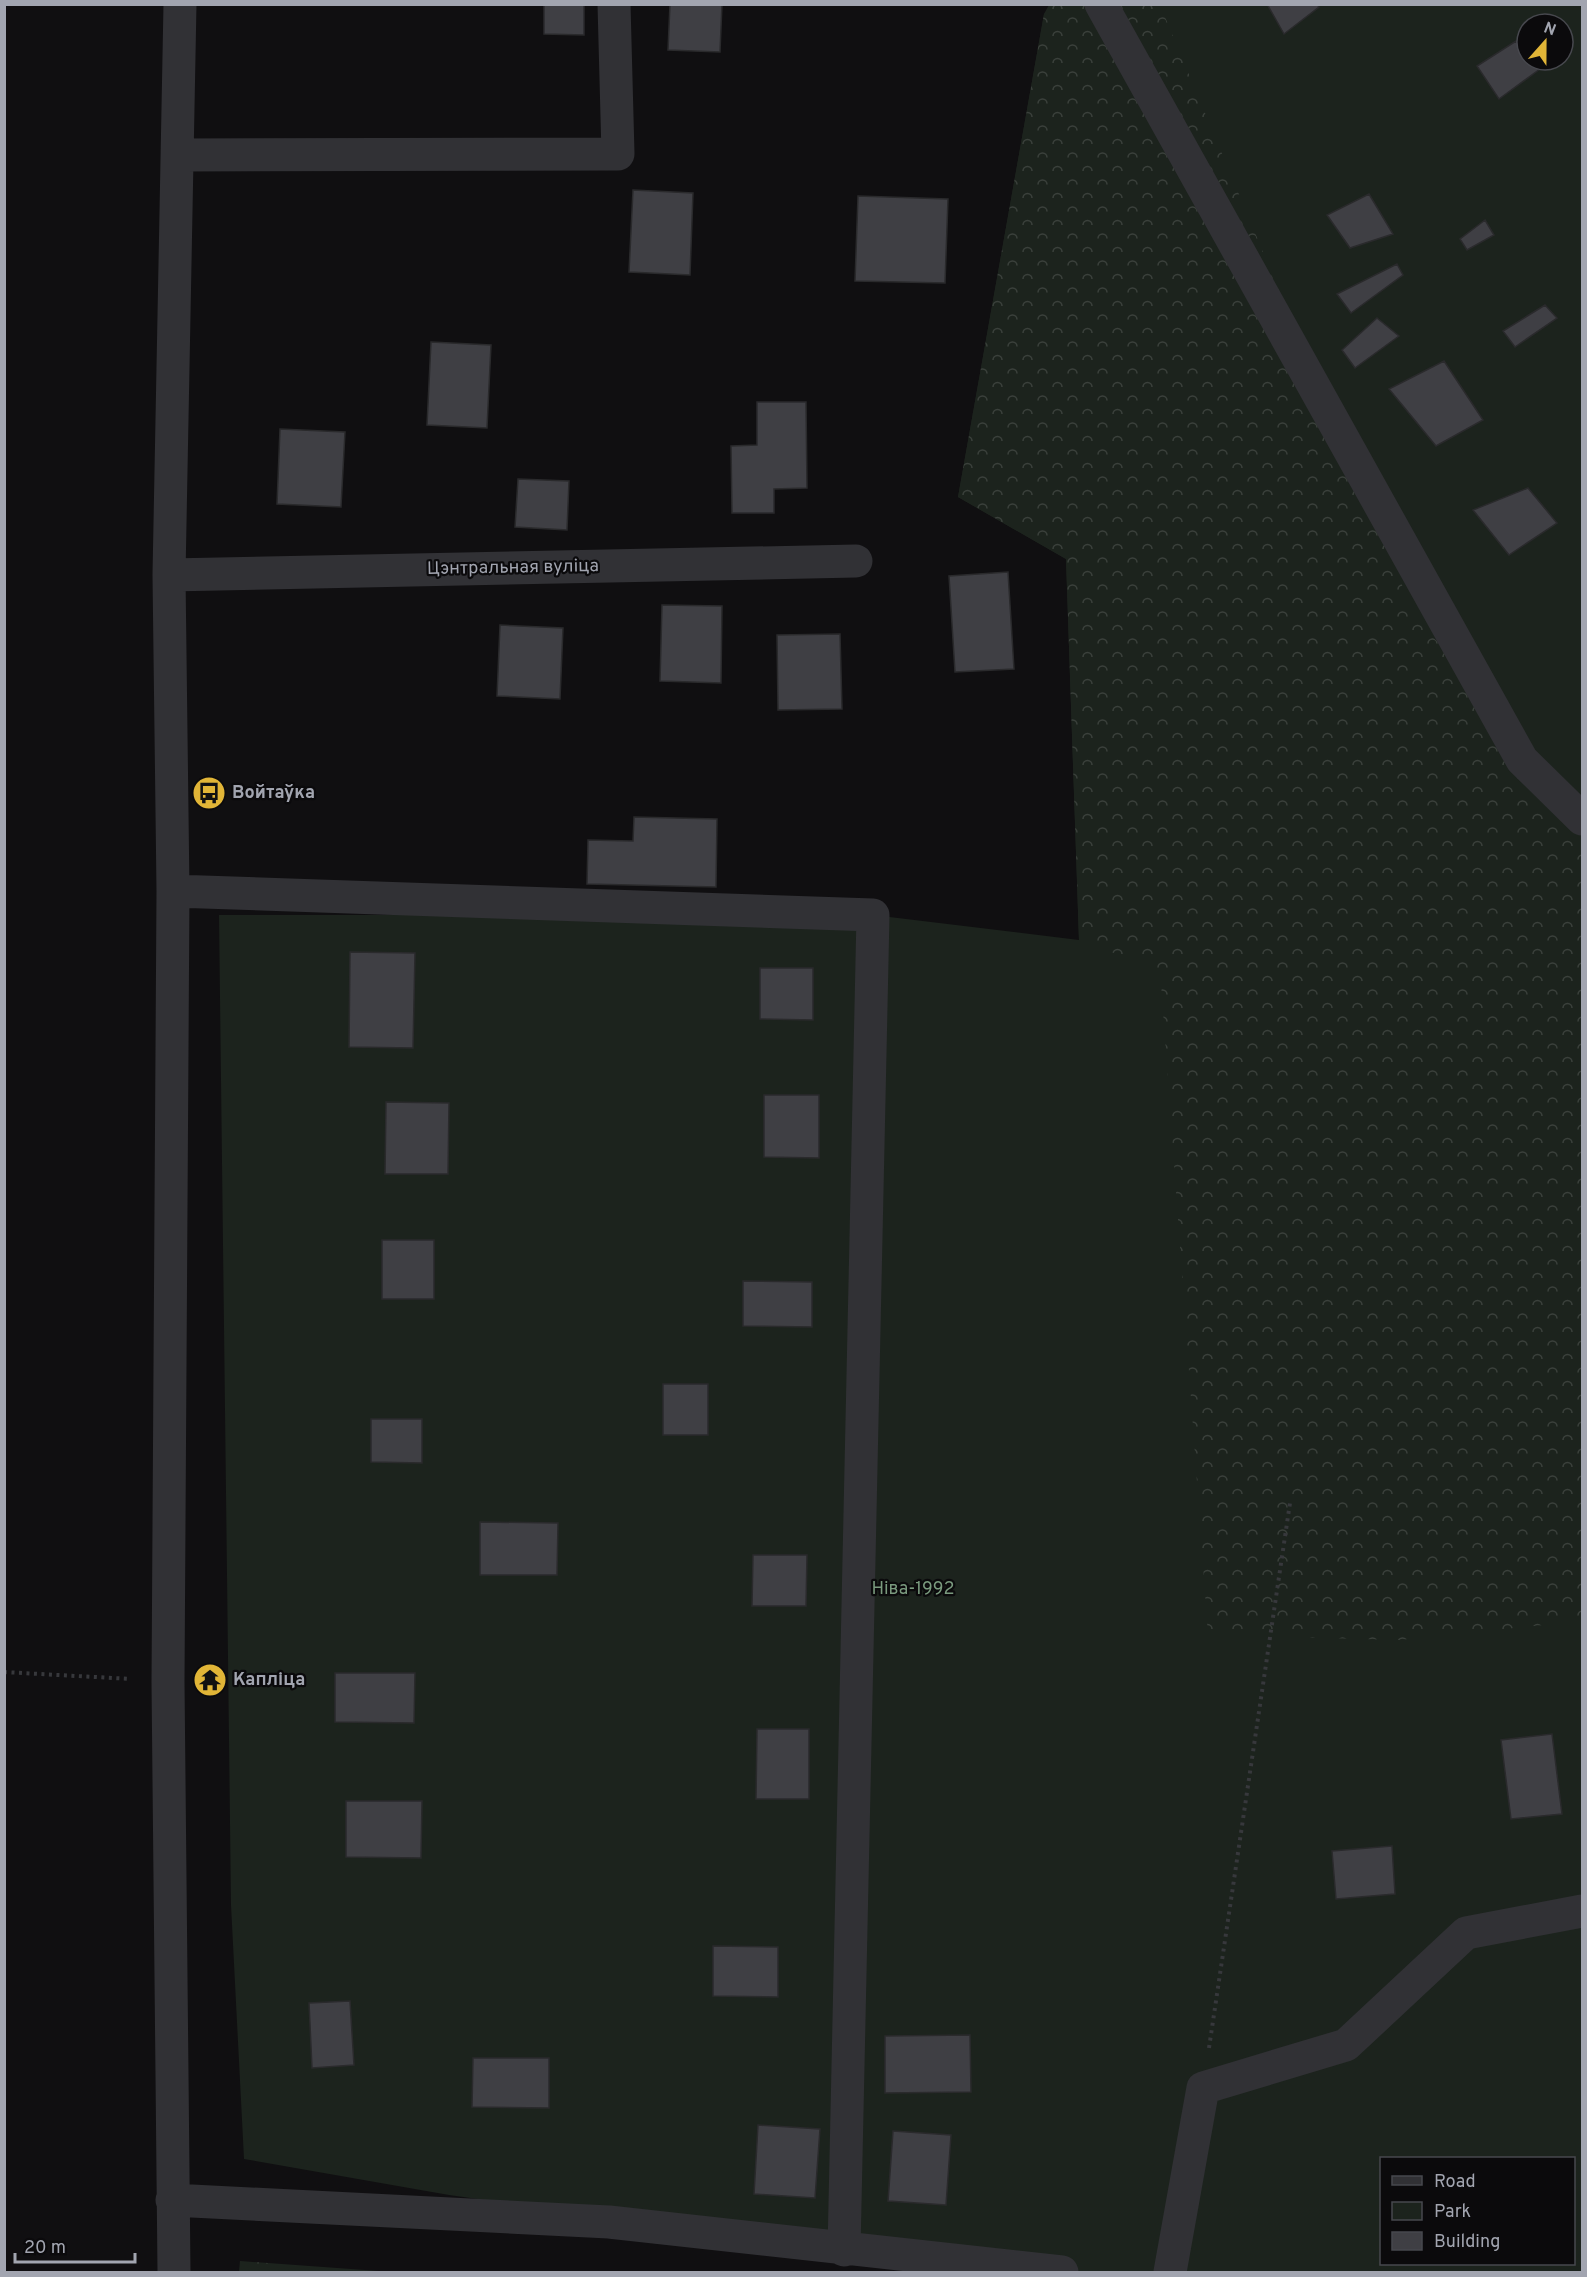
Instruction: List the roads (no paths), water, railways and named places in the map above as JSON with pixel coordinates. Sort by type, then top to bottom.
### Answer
[{"type":"street","points":[[174,2272],[168,1682],[173,891],[169,575],[179,155],[180,4]]},
{"type":"street","points":[[179,155],[618,154],[614,4]]},
{"type":"street","points":[[1101,4],[1522,760],[1582,819]]},
{"type":"street","name":"Цэнтральная вуліца","points":[[169,575],[856,561]]},
{"type":"street","points":[[173,891],[873,915],[844,2250]]},
{"type":"street","points":[[1170,2272],[1203,2088],[1346,2045],[1466,1933],[1582,1911]]},
{"type":"street","points":[[172,2200],[609,2223],[1062,2272]]},
{"type":"place","name":"Войтаўка","points":[[209,793]]},
{"type":"place","name":"Капліца","points":[[210,1680]]},
{"type":"park label","name":"Ніва-1992","points":[[913,1589]]}]
